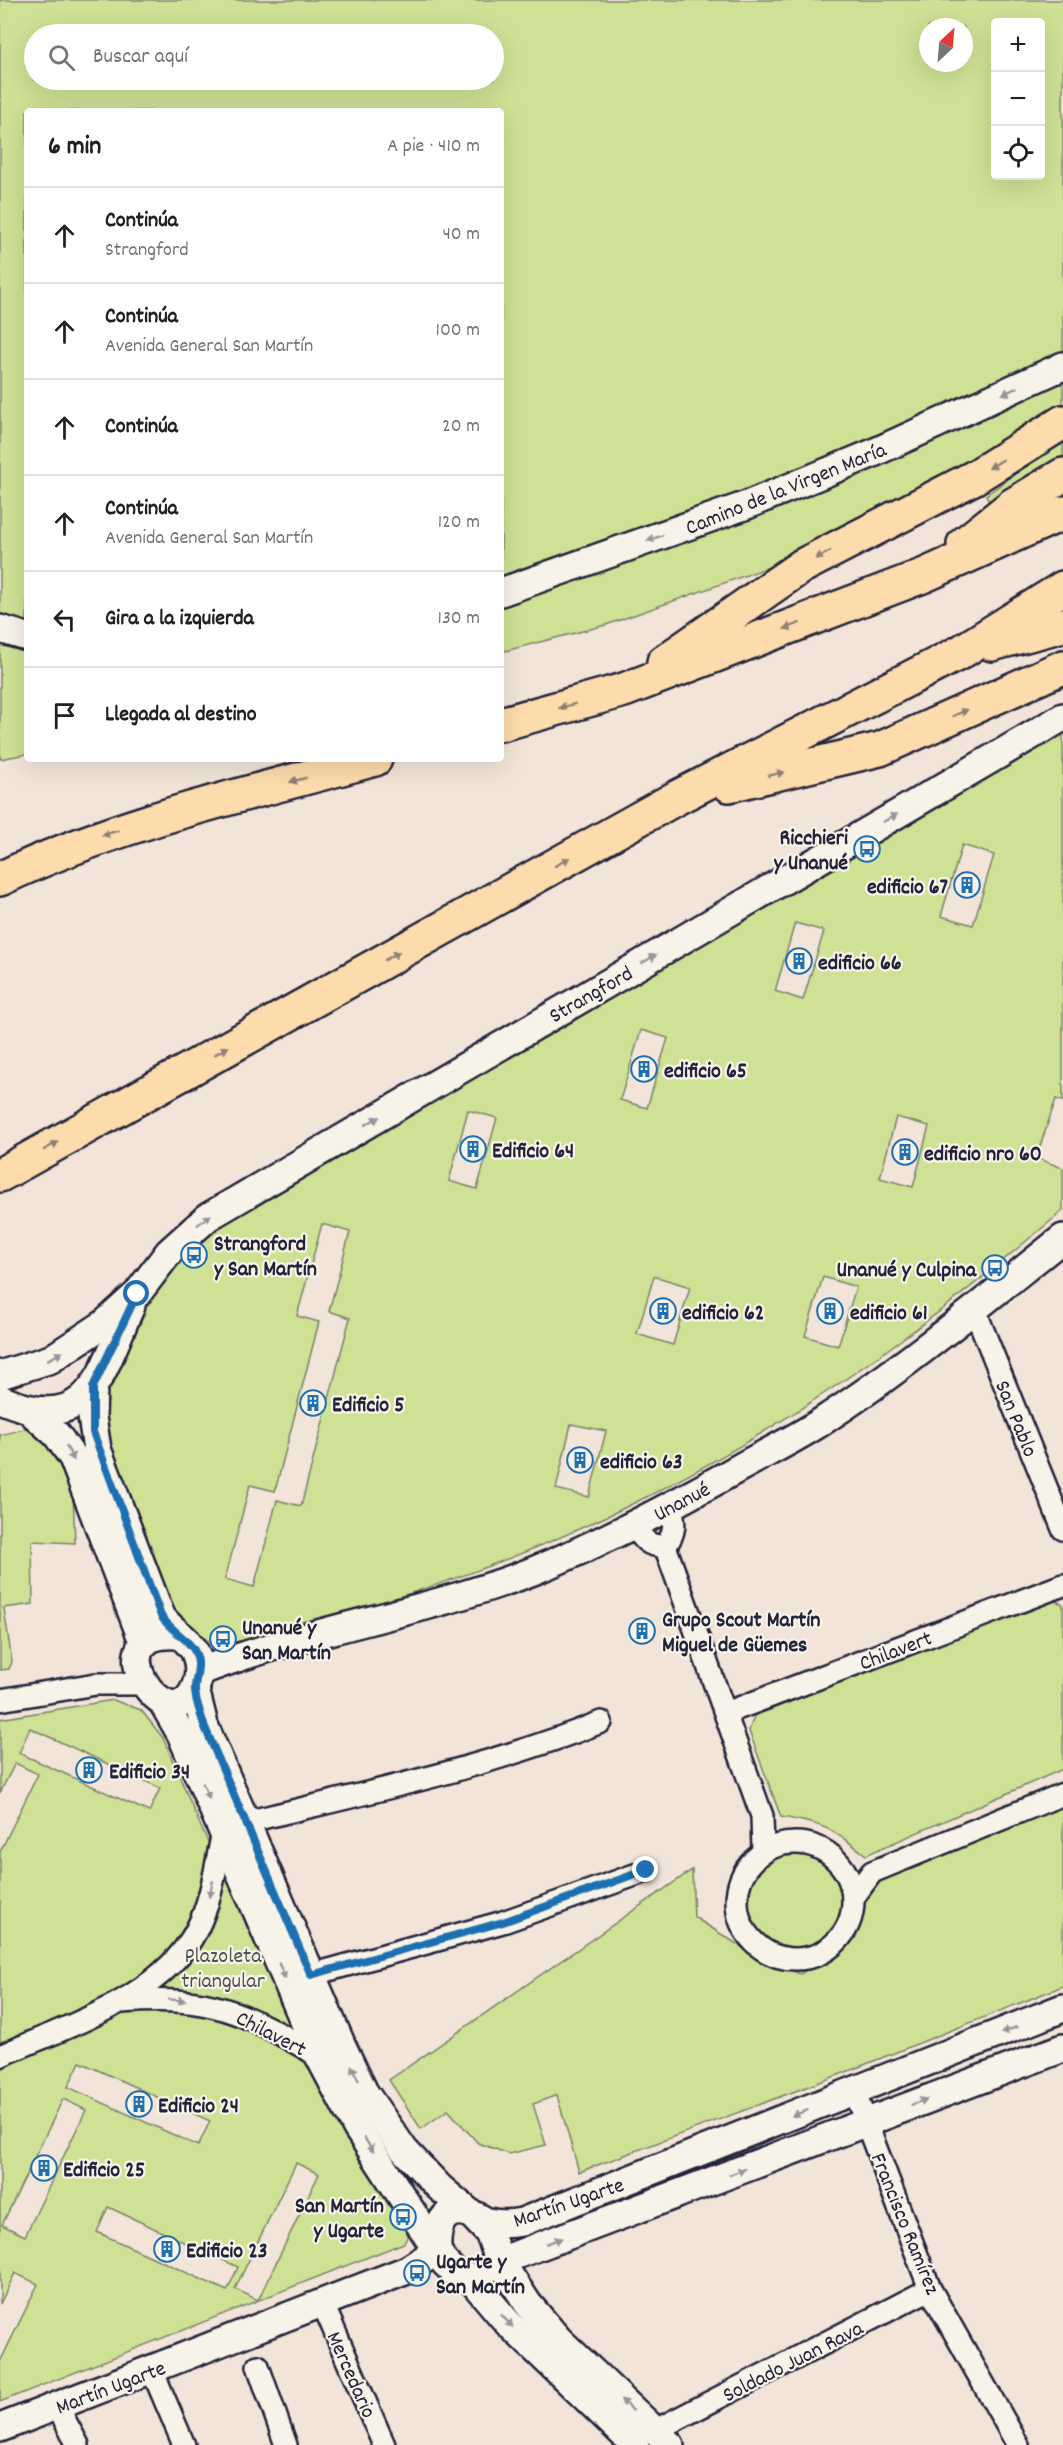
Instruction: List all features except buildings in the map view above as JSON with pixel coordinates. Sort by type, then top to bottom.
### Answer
[{"type":"highway","points":[[624,690],[802,566],[975,477],[1063,422]]},
{"type":"highway","points":[[925,575],[1013,505],[1063,475]]},
{"type":"highway","points":[[504,723],[624,690],[925,575],[1063,513]]},
{"type":"highway","points":[[0,1175],[678,797],[961,652],[1063,588]]},
{"type":"highway","points":[[961,652],[1063,625]]},
{"type":"highway","points":[[678,797],[880,749],[1063,667]]},
{"type":"highway","points":[[0,879],[48,856],[107,833],[364,762]]},
{"type":"street","name":"Camino de la Virgen María","points":[[504,591],[747,505],[871,454],[1063,366]]},
{"type":"street","points":[[0,629],[24,636]]},
{"type":"street","name":"Strangford","points":[[0,1375],[27,1369],[76,1345],[104,1324],[137,1294],[169,1252],[208,1217],[1063,717]]},
{"type":"street","name":"Unanué","points":[[191,1661],[245,1654],[379,1619],[480,1589],[531,1571],[634,1525],[820,1423],[896,1370],[1063,1238]]},
{"type":"street","name":"Strangford","points":[[0,1399],[30,1411],[58,1412],[69,1408],[93,1387],[137,1294]]},
{"type":"street","name":"San Pablo","points":[[974,1308],[1063,1529]]},
{"type":"street","points":[[93,1387],[93,1425],[97,1449],[161,1616],[191,1661],[204,1725],[234,1827],[319,2056],[357,2128],[437,2251],[458,2276],[469,2277],[508,2323],[653,2440]]},
{"type":"street","points":[[30,1411],[57,1435],[73,1458],[147,1673],[234,1827],[311,1975],[364,2092],[421,2169],[489,2233],[500,2261],[528,2304],[653,2440]]},
{"type":"street","points":[[664,1546],[673,1537],[671,1506]]},
{"type":"street","points":[[634,1525],[648,1544],[664,1546]]},
{"type":"street","points":[[664,1546],[762,1816],[763,1853]]},
{"type":"street","name":"Chilavert","points":[[726,1713],[1063,1585]]},
{"type":"street","points":[[147,1673],[158,1636],[191,1661]]},
{"type":"street","points":[[147,1673],[172,1704],[180,1702],[191,1661]]},
{"type":"street","points":[[0,1700],[147,1673]]},
{"type":"street","points":[[234,1827],[455,1772],[534,1749],[601,1722]]},
{"type":"street","points":[[836,1861],[848,1878],[853,1898],[851,1916],[834,1945],[819,1954],[802,1959],[785,1959],[768,1953],[754,1943],[744,1929],[738,1913],[736,1896],[741,1879],[750,1864],[763,1853],[783,1844],[806,1845],[817,1848],[836,1861],[857,1870],[872,1872],[1063,1794]]},
{"type":"street","points":[[762,1816],[778,1829],[806,1845]]},
{"type":"street","name":"Chilavert","points":[[0,2056],[118,2002],[149,1983],[189,1943],[207,1903],[234,1827]]},
{"type":"street","points":[[311,1975],[503,1922],[646,1870]]},
{"type":"street","points":[[853,1898],[872,1872]]},
{"type":"street","name":"Chilavert","points":[[118,2002],[160,1999],[216,2005],[267,2025],[319,2056]]},
{"type":"street","name":"Martín Ugarte","points":[[0,2428],[407,2271],[437,2251],[436,2233],[443,2219],[457,2212],[471,2214],[495,2223],[522,2222],[1063,2008]]},
{"type":"street","name":"Martín Ugarte","points":[[469,2277],[480,2274],[500,2261],[1063,2048]]},
{"type":"street","name":"Francisco Ramírez","points":[[854,2091],[930,2289],[1018,2445]]},
{"type":"street","name":"Soldado Juan Rava","points":[[653,2440],[930,2289]]},
{"type":"street","name":"Mercedario","points":[[322,2302],[384,2445]]},
{"type":"street","points":[[258,2366],[286,2445]]},
{"type":"street","points":[[152,2370],[184,2445]]},
{"type":"street","points":[[57,2406],[74,2444]]},
{"type":"green space","points":[[0,0],[1063,0],[1063,352],[745,493],[504,578],[504,108],[24,108],[24,622],[0,615]]},
{"type":"green space","points":[[1063,381],[1063,415],[797,557],[606,625],[504,651],[504,601],[875,465]]},
{"type":"green space","points":[[1063,440],[1063,458],[989,502],[986,495]]},
{"type":"green space","points":[[0,642],[24,649],[24,755],[0,759]]},
{"type":"green space","points":[[1063,726],[1063,1101],[1056,1099],[1036,1158],[1063,1168],[1063,1211],[960,1296],[857,1372],[719,1458],[574,1531],[499,1562],[422,1589],[246,1640],[218,1642],[199,1636],[170,1616],[104,1447],[102,1401],[112,1364],[145,1297],[187,1246],[234,1212]],"holes":[[[962,845],[994,855],[973,925],[941,916]],[[795,923],[824,931],[803,1000],[775,991]],[[641,1030],[668,1038],[647,1108],[620,1100]],[[468,1110],[497,1118],[477,1189],[449,1181]],[[896,1117],[929,1126],[913,1187],[880,1178]],[[322,1224],[350,1232],[329,1311],[350,1318],[301,1506],[277,1500],[254,1587],[225,1579],[250,1485],[275,1491],[319,1322],[297,1316]],[[654,1276],[690,1287],[673,1345],[637,1334]],[[823,1277],[856,1287],[838,1346],[805,1336]],[[571,1424],[606,1431],[589,1497],[556,1489]]]},
{"type":"green space","points":[[32,1427],[55,1441],[73,1494],[75,1543],[32,1541],[33,1604],[4,1608],[12,1662],[9,1669],[0,1670],[0,1435]]},
{"type":"green space","points":[[1052,1600],[1063,1604],[1063,1769],[866,1855],[827,1829],[808,1822],[781,1817],[749,1731],[754,1716]]},
{"type":"green space","name":"Plazoleta triangular","points":[[113,1700],[141,1710],[163,1738],[201,1827],[326,2089],[407,2221],[409,2234],[404,2243],[0,2402],[0,2362],[38,2284],[15,2273],[0,2304],[0,1852],[38,1774],[15,1763],[0,1793],[0,1719]],"holes":[[[30,1728],[160,1788],[149,1812],[19,1753]],[[80,2062],[210,2121],[198,2146],[68,2087]],[[63,2099],[86,2110],[25,2236],[2,2225]],[[296,2163],[319,2174],[258,2300],[235,2289]],[[108,2207],[238,2267],[227,2291],[97,2232]]]},
{"type":"green space","points":[[1063,1806],[1063,1986],[841,2074],[579,2172],[557,2095],[533,2104],[546,2145],[509,2154],[478,2143],[448,2110],[421,2129],[389,2080],[692,1870],[694,1917],[756,1956],[800,1974],[833,1952],[848,1936],[857,1912],[859,1897],[881,1879]]},
{"type":"green space","points":[[793,1848],[823,1857],[831,1864],[838,1872],[847,1902],[838,1932],[831,1940],[823,1947],[793,1956],[763,1947],[755,1940],[748,1932],[739,1902],[748,1872],[755,1864],[763,1857]]},
{"type":"place","name":"Ricchieri y Unanué","points":[[867,849]]},
{"type":"place","name":"edificio 67","points":[[967,885]]},
{"type":"place","name":"edificio 66","points":[[799,961]]},
{"type":"place","name":"edificio 65","points":[[644,1069]]},
{"type":"place","name":"Edificio 64","points":[[473,1149]]},
{"type":"place","name":"edificio nro 60","points":[[905,1152]]},
{"type":"place","name":"Strangford y San Martín","points":[[194,1255]]},
{"type":"place","name":"Unanué y Culpina","points":[[995,1268]]},
{"type":"place","name":"edificio 62","points":[[663,1311]]},
{"type":"place","name":"edificio 61","points":[[830,1311]]},
{"type":"place","name":"Edificio 5","points":[[313,1403]]},
{"type":"place","name":"edificio 63","points":[[580,1460]]},
{"type":"place","name":"Grupo Scout Martín Miguel de Güemes","points":[[642,1631]]},
{"type":"place","name":"Unanué y San Martín","points":[[223,1639]]},
{"type":"place","name":"Edificio 34","points":[[89,1770]]},
{"type":"place","name":"Edificio 24","points":[[139,2104]]},
{"type":"place","name":"Edificio 25","points":[[44,2168]]},
{"type":"place","name":"San Martín y Ugarte","points":[[403,2217]]},
{"type":"place","name":"Edificio 23","points":[[167,2249]]},
{"type":"place","name":"Ugarte y San Martín","points":[[417,2273]]},
{"type":"route","points":[[137,1294],[93,1387],[92,1417],[97,1449],[161,1616],[167,1625],[192,1647],[196,1655],[199,1672],[195,1689],[204,1725],[311,1975],[503,1922],[573,1899],[646,1870]]}]
